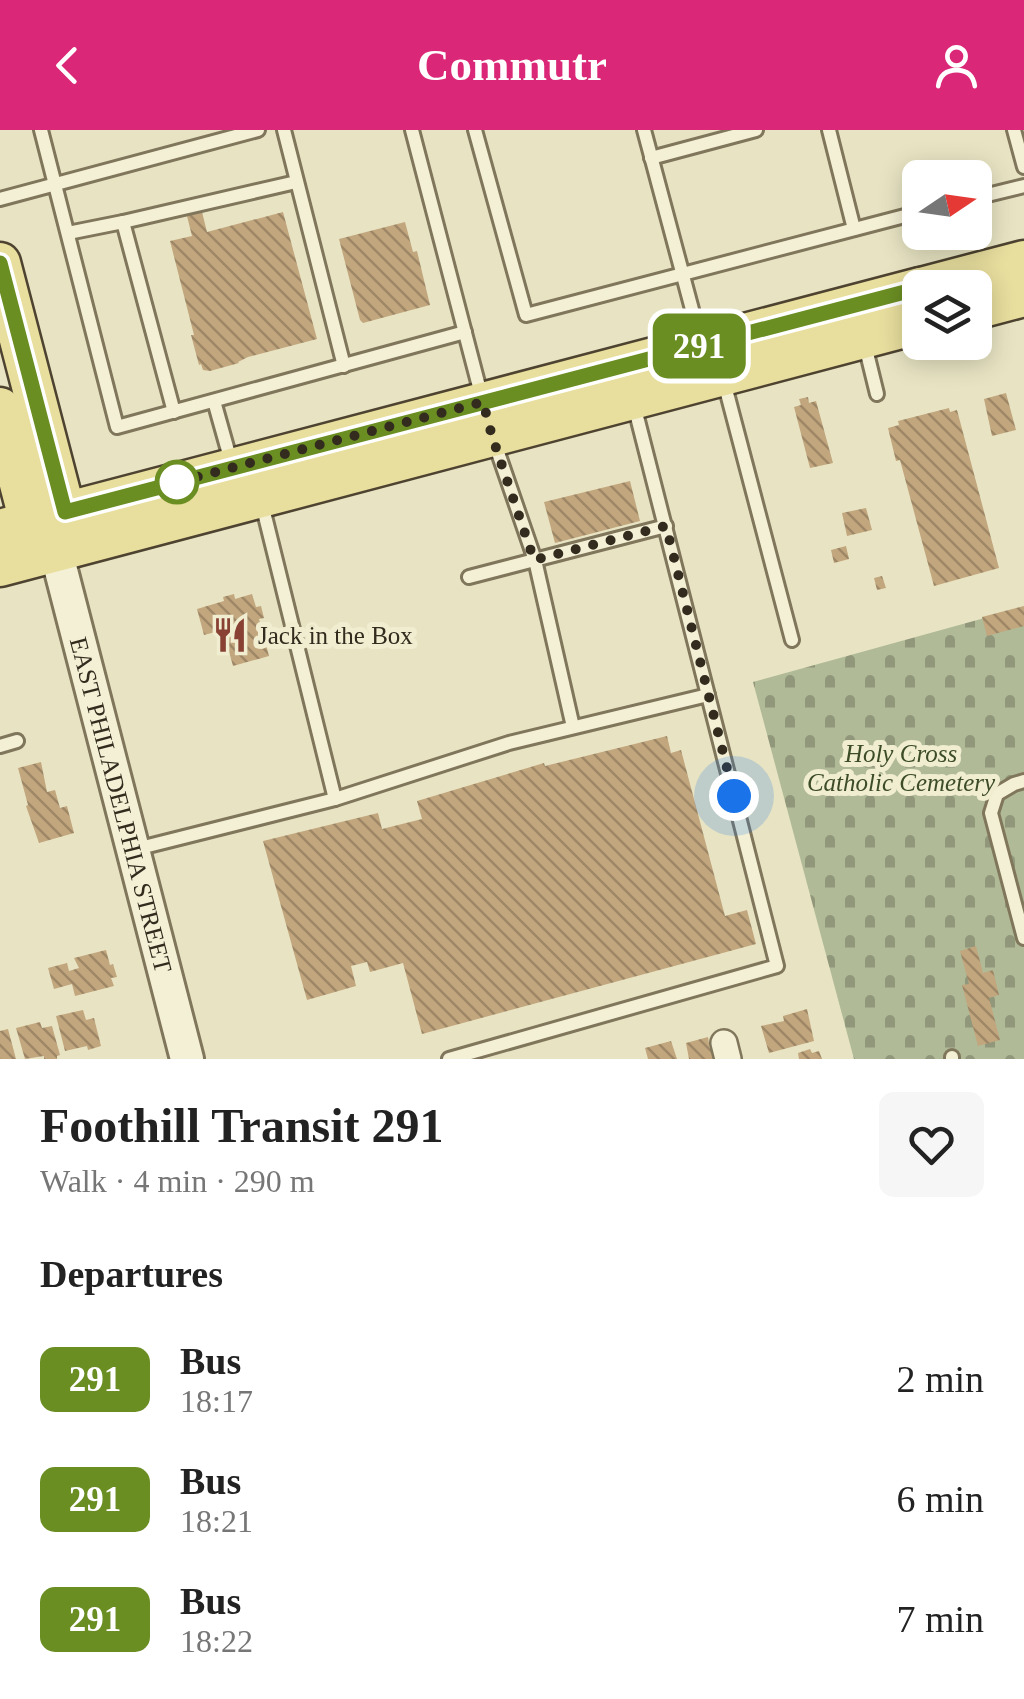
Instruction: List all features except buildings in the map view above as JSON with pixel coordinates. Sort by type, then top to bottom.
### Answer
[{"type":"main road","points":[[987,270],[1024,260]]},
{"type":"main road","points":[[0,263],[38,529]]},
{"type":"main road","points":[[38,529],[261,497],[488,419],[712,360],[902,294]]},
{"type":"main road","points":[[992,304],[1024,296]]},
{"type":"main road","points":[[0,566],[38,529],[233,467],[488,419],[633,399],[712,360],[864,338],[902,328]]},
{"type":"main road","points":[[0,408],[38,529]]},
{"type":"street","name":"EAST PHILADELPHIA STREET","points":[[38,529],[133,850],[187,1059]]},
{"type":"lane","points":[[41,130],[117,427],[465,332]]},
{"type":"lane","points":[[0,198],[258,130]]},
{"type":"lane","points":[[284,130],[344,366]]},
{"type":"lane","points":[[412,130],[488,419],[534,560],[573,727]]},
{"type":"lane","points":[[475,130],[526,315],[902,217]]},
{"type":"lane","points":[[644,130],[792,640]]},
{"type":"lane","points":[[652,158],[756,130]]},
{"type":"lane","points":[[828,130],[854,229]]},
{"type":"lane","points":[[1014,130],[1024,166]]},
{"type":"lane","points":[[68,233],[296,182]]},
{"type":"lane","points":[[992,194],[1024,186]]},
{"type":"lane","points":[[123,222],[174,412]]},
{"type":"lane","points":[[864,338],[877,394]]},
{"type":"lane","points":[[450,1059],[777,966],[633,399]]},
{"type":"lane","points":[[214,400],[233,467]]},
{"type":"lane","points":[[261,497],[335,799]]},
{"type":"lane","points":[[469,577],[666,526]]},
{"type":"lane","points":[[133,850],[335,799],[509,743],[708,694]]},
{"type":"lane","points":[[0,746],[17,742]]},
{"type":"lane","points":[[1024,781],[997,794],[991,813],[1024,938]]},
{"type":"green space","name":"Holy Cross Catholic Cemetery","points":[[1024,607],[1024,1059],[854,1059],[753,682]]},
{"type":"bus line","name":"291","points":[[0,263],[65,512],[902,293]]},
{"type":"place","name":"Jack in the Box","points":[[230,635]]},
{"type":"route","points":[[177,482],[170,484],[483,402],[534,560],[666,526],[734,796]]}]
